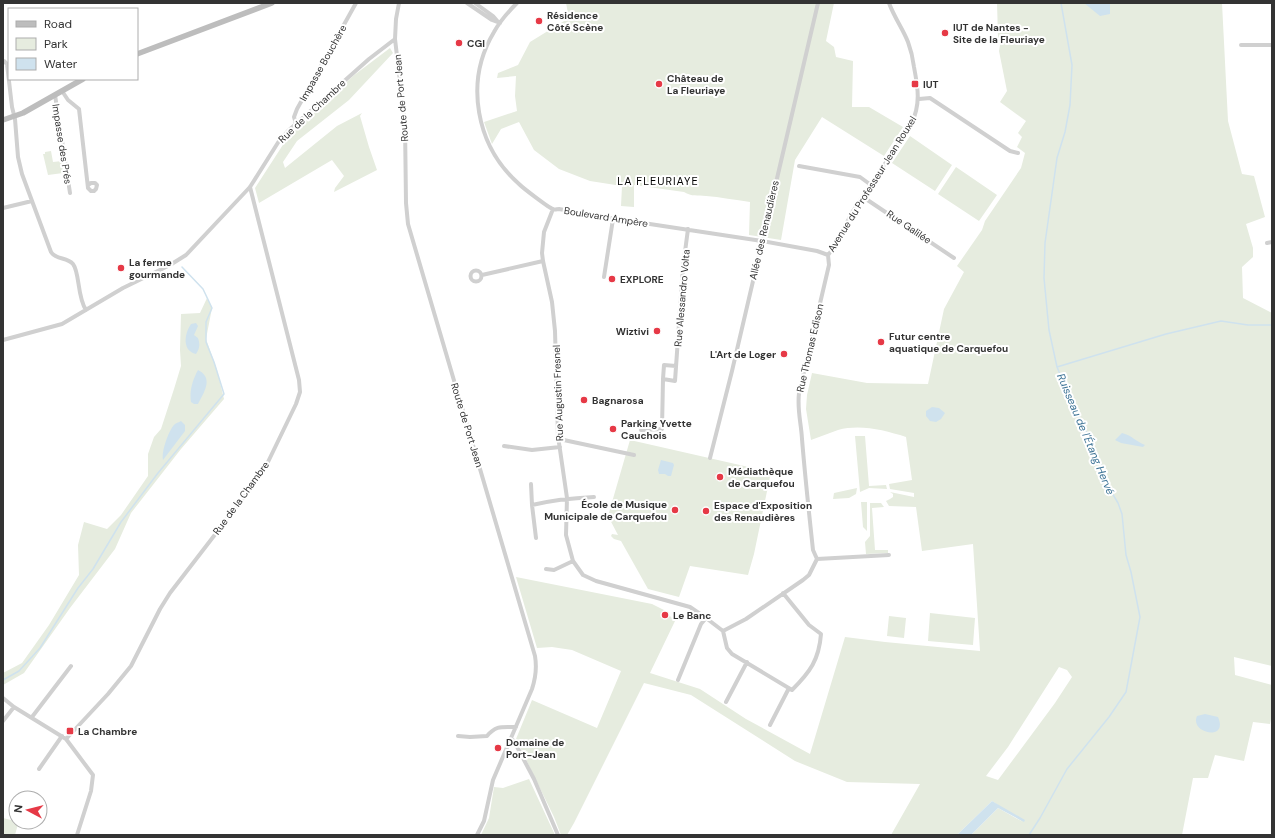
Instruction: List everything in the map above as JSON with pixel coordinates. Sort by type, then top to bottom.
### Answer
[{"type":"main road","points":[[138,54],[272,3]]},
{"type":"main road","points":[[3,120],[23,114],[81,80]]},
{"type":"street","name":"Impasse Bouchère","points":[[296,124],[294,117],[297,109],[356,3]]},
{"type":"street","name":"Route de Port Jean","points":[[399,3],[396,19],[395,39],[405,124],[406,203],[408,224],[535,656],[535,682],[493,780],[484,821],[477,835]]},
{"type":"street","points":[[467,3],[492,20],[500,23]]},
{"type":"street","points":[[475,3],[500,23]]},
{"type":"street","name":"Boulevard Ampère","points":[[517,3],[494,31],[485,49],[479,72],[477,95],[478,108],[486,139],[502,167],[524,189],[553,209],[762,241]]},
{"type":"street","name":"Allée des Renaudières","points":[[710,458],[732,371],[818,3]]},
{"type":"street","name":"Avenue du Professeur Jean Rouxel","points":[[762,241],[817,251],[828,255],[836,244],[845,224],[912,125],[916,116],[919,99],[914,68],[908,42],[889,3]]},
{"type":"street","name":"Rue de la Chambre","points":[[66,739],[108,694],[131,666],[160,609],[170,593],[247,493],[267,464],[296,404],[300,392],[300,380],[250,187],[278,141],[369,59],[395,39]]},
{"type":"street","points":[[1241,45],[1272,45]]},
{"type":"street","points":[[4,61],[7,64],[8,73]]},
{"type":"street","points":[[9,80],[18,157],[22,174],[52,255],[70,261],[74,266],[81,299],[86,310]]},
{"type":"street","points":[[62,91],[68,100],[79,110],[88,185]]},
{"type":"street","name":"Impasse des Prés","points":[[55,95],[70,193]]},
{"type":"street","points":[[919,99],[930,98],[1010,151],[1018,153]]},
{"type":"street","points":[[799,166],[860,178],[871,185]]},
{"type":"street","points":[[3,340],[62,324],[124,288],[170,265],[186,255],[250,187]]},
{"type":"street","name":"Rue Galilée","points":[[863,197],[954,258]]},
{"type":"street","points":[[3,208],[32,201]]},
{"type":"street","name":"Rue Augustin Fresnel","points":[[553,209],[544,232],[543,261],[552,302],[555,331],[559,439],[567,498],[566,535],[574,561],[583,575],[596,581],[690,607],[706,618]]},
{"type":"street","points":[[604,277],[613,219]]},
{"type":"street","name":"Rue Alessandro Volta","points":[[663,380],[674,381],[688,229]]},
{"type":"street","name":"Rue Thomas Edison","points":[[817,559],[813,550],[798,402],[829,265],[828,255]]},
{"type":"street","points":[[482,275],[543,261]]},
{"type":"street","points":[[640,430],[662,429],[664,365],[676,366]]},
{"type":"street","points":[[559,439],[634,455]]},
{"type":"street","points":[[504,446],[532,450],[560,447]]},
{"type":"street","points":[[531,484],[536,538]]},
{"type":"street","points":[[532,505],[567,498],[594,497]]},
{"type":"street","points":[[723,631],[746,619],[803,580],[809,575],[817,559],[889,555]]},
{"type":"street","points":[[546,569],[554,570],[574,561]]},
{"type":"street","points":[[678,680],[701,624],[706,618],[723,631],[727,648],[732,654],[792,690],[807,674],[816,660],[821,642],[821,634],[809,625],[783,593]]},
{"type":"street","points":[[726,702],[747,662]]},
{"type":"street","points":[[32,717],[71,666]]},
{"type":"street","points":[[770,725],[789,688]]},
{"type":"street","points":[[3,698],[14,707],[66,739],[93,775],[91,791],[77,835]]},
{"type":"street","points":[[3,721],[14,707]]},
{"type":"street","points":[[458,736],[487,736],[493,729],[501,727],[516,727]]},
{"type":"street","points":[[39,769],[62,736]]},
{"type":"street","points":[[511,739],[514,741],[534,779],[558,835]]},
{"type":"green space","points":[[566,3],[834,3],[826,41],[834,47],[836,57],[853,61],[852,107],[869,107],[903,127],[884,156],[822,117],[795,160],[781,240],[749,235],[750,202],[692,195],[684,192],[634,185],[634,207],[621,206],[622,186],[590,181],[559,169],[534,150],[519,122],[501,129],[492,144],[484,122],[517,111],[515,96],[516,76],[497,78],[498,73],[518,65],[530,42],[569,18]]},
{"type":"green space","points":[[997,3],[1222,3],[1228,121],[1242,174],[1254,176],[1265,217],[1246,224],[1253,248],[1253,257],[1242,267],[1243,298],[1272,313],[1272,666],[1234,657],[1235,675],[1272,685],[1272,714],[1270,724],[1253,722],[1244,761],[1215,755],[1208,778],[1193,778],[1182,835],[971,835],[998,808],[1023,822],[992,801],[957,835],[891,835],[920,784],[847,782],[795,761],[691,695],[644,683],[574,823],[567,835],[561,835],[554,817],[516,739],[532,700],[597,728],[621,671],[572,650],[552,647],[537,648],[516,577],[652,604],[664,610],[675,621],[650,673],[700,689],[746,719],[810,754],[845,637],[980,651],[973,544],[922,551],[916,507],[889,506],[886,501],[893,497],[893,494],[890,492],[914,497],[914,493],[890,489],[889,484],[912,480],[906,437],[881,430],[846,428],[811,440],[806,409],[807,395],[812,373],[867,383],[928,384],[944,309],[964,272],[957,266],[982,230],[985,221],[1021,168],[1025,153],[1017,147],[1022,137],[1018,133],[1026,121],[1000,102],[1007,91],[999,51],[1000,45],[998,36]],"holes":[[[1059,667],[1067,670],[1072,677],[1055,703],[998,780],[986,776],[1008,747]]]},
{"type":"green space","points":[[390,48],[393,53],[349,100],[297,141],[283,162],[285,168],[337,126],[362,113],[360,116],[377,170],[334,192],[335,188],[344,176],[332,160],[259,203],[255,188],[288,137],[353,76]]},
{"type":"green space","points":[[910,136],[952,165],[935,191],[892,163]]},
{"type":"green space","points":[[51,151],[53,162],[62,161],[63,173],[48,175],[43,154]]},
{"type":"green space","points":[[956,167],[997,195],[979,221],[938,194]]},
{"type":"green space","points":[[207,298],[212,308],[206,339],[217,370],[224,399],[181,449],[131,513],[115,549],[70,608],[24,673],[3,685],[3,673],[22,663],[49,625],[79,575],[78,545],[84,522],[107,529],[121,515],[148,476],[148,454],[154,437],[161,429],[181,366],[181,314],[200,313]]},
{"type":"green space","points":[[855,436],[865,436],[869,486],[886,485],[887,489],[869,488],[860,492]]},
{"type":"green space","points":[[630,440],[771,472],[754,554],[748,575],[690,566],[679,597],[648,589],[621,541],[614,539],[611,536],[612,534],[618,535],[608,516]]},
{"type":"green space","points":[[857,488],[856,494],[849,498],[833,499],[834,493]]},
{"type":"green space","points":[[861,502],[867,502],[867,531],[863,527]]},
{"type":"green space","points":[[870,503],[881,503],[884,507],[872,508],[875,550],[888,550],[888,553],[866,554],[865,542],[870,536]]},
{"type":"green space","points":[[930,613],[975,618],[973,645],[928,641]]},
{"type":"green space","points":[[889,616],[906,618],[904,638],[887,636]]},
{"type":"green space","points":[[529,779],[555,835],[481,835],[489,818],[494,787],[503,788]]},
{"type":"green space","points":[[3,818],[8,819],[8,830],[16,830],[15,835],[3,835]]},
{"type":"water","points":[[1084,3],[1110,3],[1110,14],[1100,16]]},
{"type":"water","points":[[196,323],[198,326],[194,335],[198,338],[199,344],[196,354],[191,352],[186,346],[186,337],[191,324]]},
{"type":"water","points":[[198,370],[203,373],[207,381],[205,390],[198,404],[194,404],[191,402],[191,389]]},
{"type":"water","points":[[932,407],[939,408],[945,413],[941,419],[936,422],[930,421],[926,416],[926,411]]},
{"type":"water","points":[[181,421],[185,425],[185,431],[163,460],[164,446],[168,435],[175,424]]},
{"type":"water","points":[[1122,433],[1145,445],[1143,447],[1121,443],[1115,440]]},
{"type":"water","points":[[661,460],[673,463],[674,465],[671,476],[659,474],[658,470]]},
{"type":"water","points":[[1205,714],[1218,717],[1220,725],[1218,730],[1209,732],[1198,727],[1196,722],[1197,716]]},
{"type":"water","points":[[992,801],[1025,820],[1024,822],[998,808],[971,835],[957,835]]},
{"type":"waterway","name":"Ruisseau de l'Étang Hervé","points":[[1029,835],[1067,769],[1109,717],[1126,692],[1140,617],[1126,555],[1122,514],[1118,503],[1102,476],[1102,468],[1098,455],[1074,407],[1057,367],[1049,330],[1044,278],[1045,243],[1057,158],[1065,132],[1070,105],[1072,65],[1061,3]]},
{"type":"waterway","points":[[3,680],[19,671],[40,648],[78,588],[93,569],[121,522],[158,473],[224,394],[206,342],[206,322],[212,308],[203,289],[182,267]]},
{"type":"waterway","points":[[1057,367],[1166,334],[1221,321],[1248,325],[1272,325]]},
{"type":"place","name":"Résidence Côté Scène","points":[[539,21]]},
{"type":"place","name":"IUT de Nantes - Site de la Fleuriaye","points":[[945,33]]},
{"type":"place","name":"CGI","points":[[459,43]]},
{"type":"place","name":"Château de La Fleuriaye","points":[[659,84]]},
{"type":"place","name":"IUT","points":[[915,84]]},
{"type":"place","name":"La ferme gourmande","points":[[121,268]]},
{"type":"place","name":"EXPLORE","points":[[612,279]]},
{"type":"place","name":"Wiztivi","points":[[657,331]]},
{"type":"place","name":"Futur centre aquatique de Carquefou","points":[[881,342]]},
{"type":"place","name":"L'Art de Loger","points":[[784,354]]},
{"type":"place","name":"Bagnarosa","points":[[584,400]]},
{"type":"place","name":"Parking Yvette Cauchois","points":[[613,429]]},
{"type":"place","name":"Médiathèque de Carquefou","points":[[720,477]]},
{"type":"place","name":"École de Musique Municipale de Carquefou","points":[[675,510]]},
{"type":"place","name":"Espace d'Exposition des Renaudières","points":[[706,511]]},
{"type":"place","name":"Le Banc","points":[[665,615]]},
{"type":"place","name":"La Chambre","points":[[70,731]]},
{"type":"place","name":"Domaine de Port-Jean","points":[[498,748]]},
{"type":"district","name":"LA FLEURIAYE","points":[[658,181]]}]
